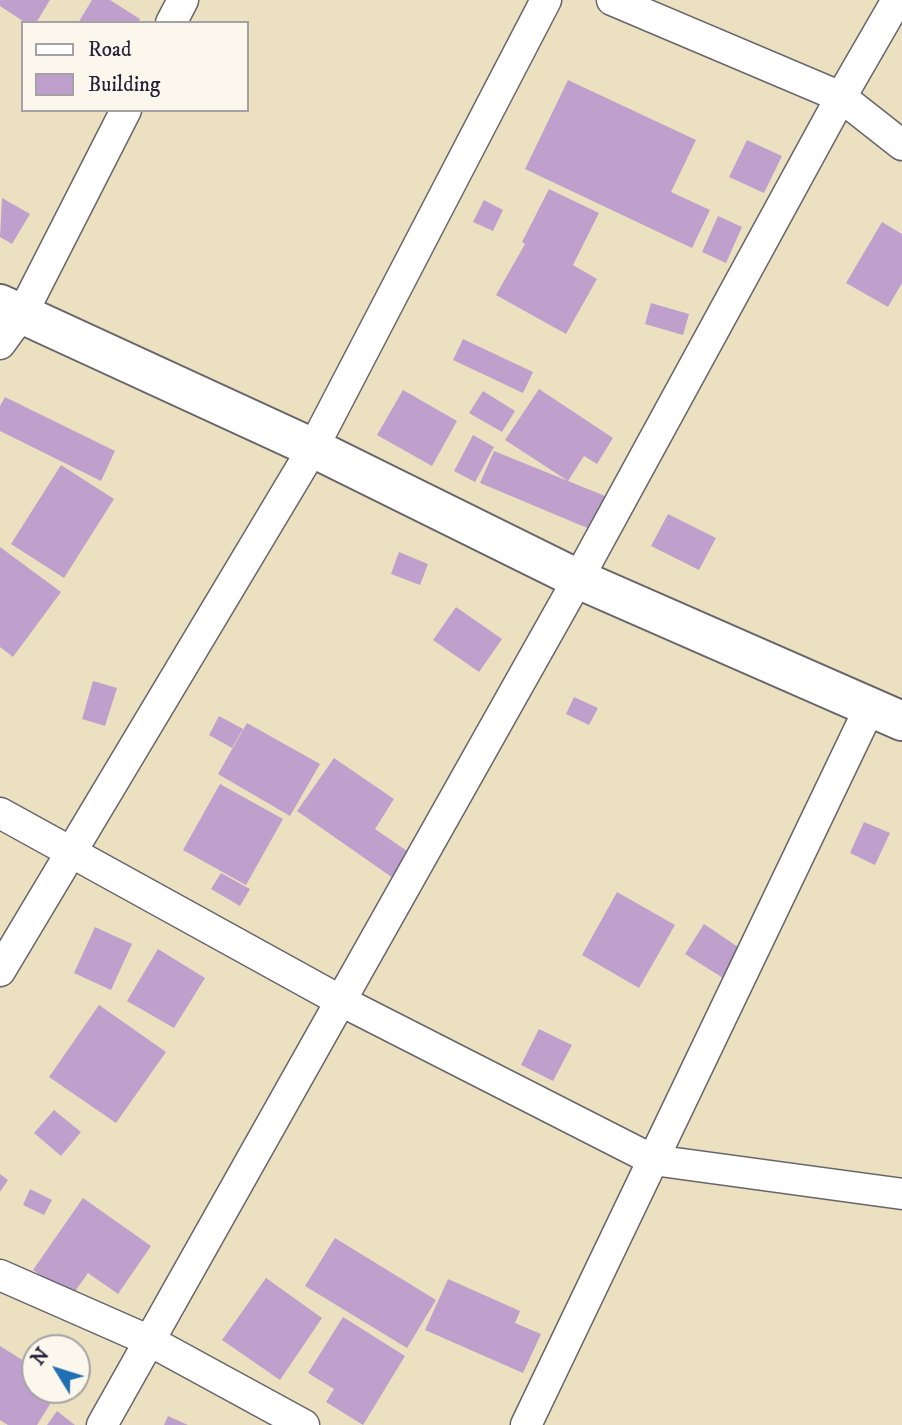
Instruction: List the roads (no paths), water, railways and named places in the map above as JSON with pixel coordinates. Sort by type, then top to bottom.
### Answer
[{"type":"street","points":[[173,21],[183,0]]},
{"type":"street","points":[[0,971],[313,448],[546,0]]},
{"type":"street","points":[[612,0],[841,97],[902,145]]},
{"type":"street","points":[[102,1425],[578,579],[841,97],[897,0]]},
{"type":"street","points":[[0,344],[11,309],[125,112]]},
{"type":"street","points":[[11,309],[313,448],[578,579],[886,714],[653,1160],[526,1425]]},
{"type":"street","points":[[0,813],[341,1001],[653,1160],[902,1194]]},
{"type":"street","points":[[0,1275],[150,1341],[304,1425]]}]
